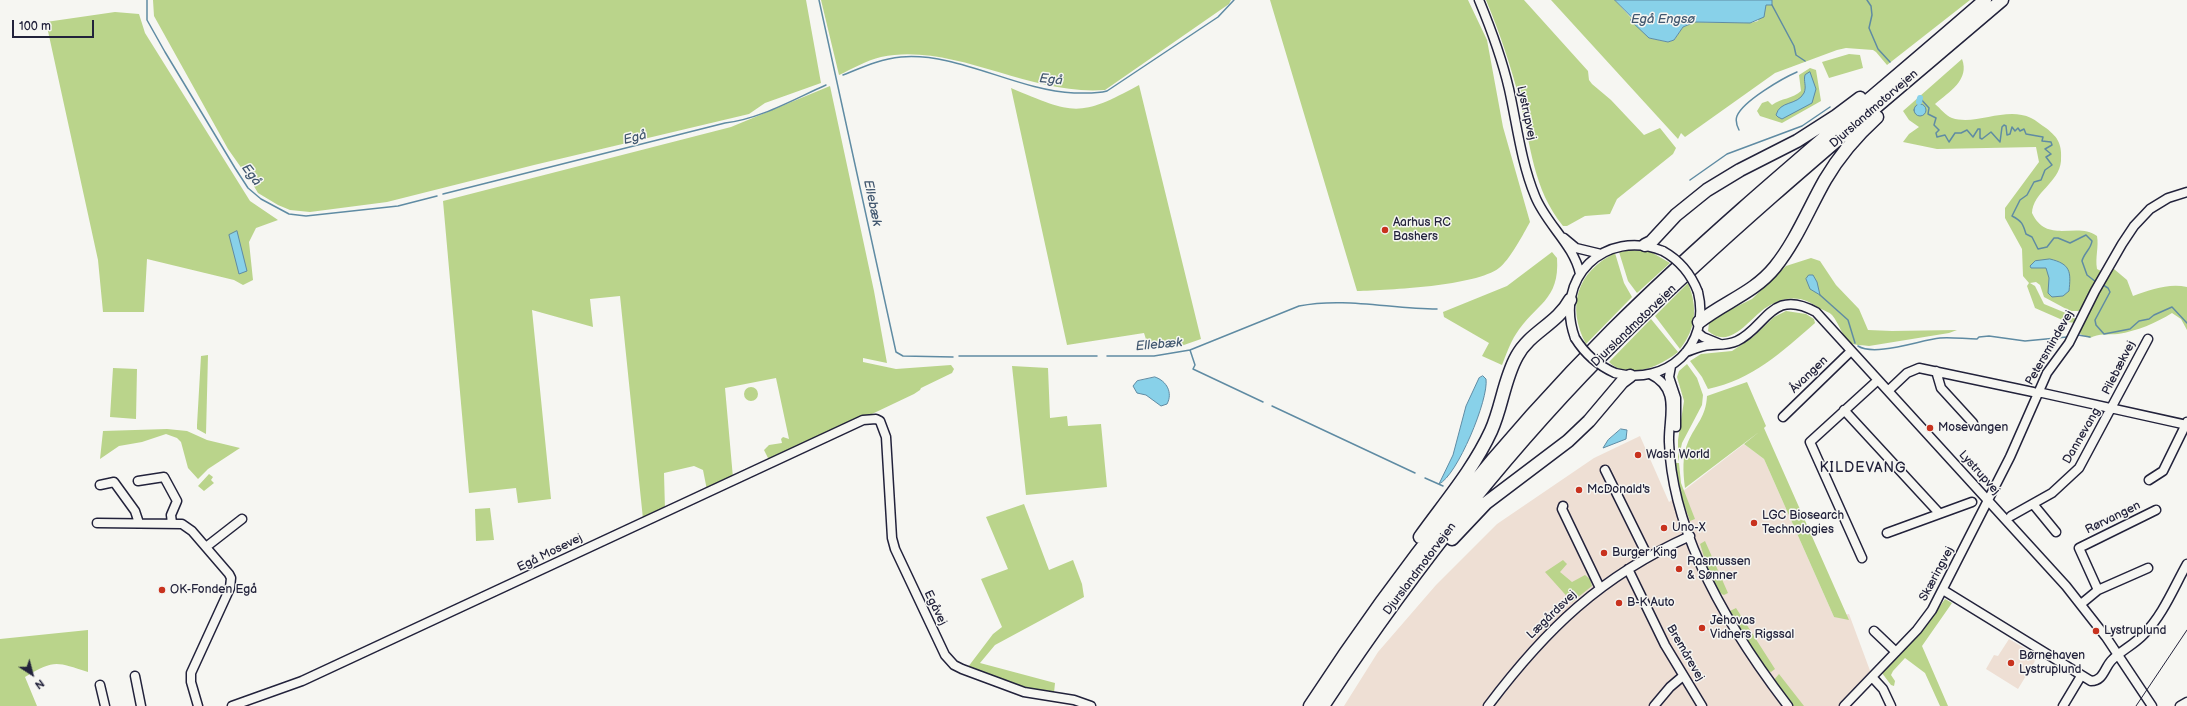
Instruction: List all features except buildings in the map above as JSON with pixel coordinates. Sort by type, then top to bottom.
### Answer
[{"type":"highway","name":"Djurslandmotorvejen","points":[[1323,706],[1388,611],[1452,526],[1546,415],[1620,338],[1730,234],[2002,0]]},
{"type":"highway","points":[[1698,327],[1715,310],[1745,294],[1768,276],[1790,247],[1825,180],[1850,144],[1870,123],[2007,0]]},
{"type":"highway","name":"Djurslandmotorvejen","points":[[1310,706],[1378,606],[1436,529],[1493,459],[1584,359],[1660,283],[1722,226],[1981,4]]},
{"type":"highway","points":[[1645,245],[1651,242],[1676,215],[1707,190],[1740,170],[1796,141],[1836,116],[1981,4]]},
{"type":"highway","points":[[1307,706],[1373,603],[1459,486],[1481,452],[1492,430],[1512,366],[1517,355],[1535,334],[1563,313],[1570,300]]},
{"type":"highway","points":[[1343,676],[1459,530],[1486,503],[1514,480],[1568,441],[1602,407],[1622,382],[1630,376]]},
{"type":"street","name":"Lystrupvej","points":[[1478,0],[1494,39],[1508,87],[1526,174],[1540,208],[1575,260],[1580,274]]},
{"type":"street","name":"Petersmindevej","points":[[1988,501],[2010,457],[2035,392],[2069,343],[2104,274],[2134,226],[2158,203],[2187,192]]},
{"type":"street","name":"Lystrupvej","points":[[1554,229],[1576,248],[1601,254]]},
{"type":"street","points":[[1645,245],[1663,251],[1677,260],[1687,271],[1698,292],[1701,308],[1698,327],[1686,352],[1671,366],[1650,374],[1630,376],[1615,373],[1601,366],[1589,356],[1575,338],[1570,319],[1570,300],[1580,274],[1601,254],[1622,246],[1645,245]]},
{"type":"street","name":"Lystrupvej","points":[[1686,352],[1703,346],[1722,344],[1738,340],[1775,308],[1793,305],[1802,306],[1816,312],[2081,604],[2118,655],[2152,706]]},
{"type":"street","points":[[1698,327],[1710,340],[1722,344]]},
{"type":"street","name":"Pilebækvej","points":[[2113,408],[2148,339]]},
{"type":"street","name":"Åvangen","points":[[1783,417],[1851,351]]},
{"type":"street","points":[[1670,453],[1674,440],[1678,412],[1676,398],[1668,377],[1671,366]]},
{"type":"street","points":[[1888,390],[1912,370],[1919,368],[2187,424],[2162,471],[2149,480]]},
{"type":"street","points":[[1936,371],[1941,388],[1973,423]]},
{"type":"street","points":[[1650,374],[1661,382],[1670,397],[1672,418],[1669,440],[1674,492],[1690,536],[1711,584],[1737,633],[1788,706]]},
{"type":"street","points":[[1862,558],[1810,442],[1878,380]]},
{"type":"street","name":"Dannevang","points":[[2011,516],[2052,493],[2079,468],[2113,408]]},
{"type":"street","points":[[1844,410],[1939,513]]},
{"type":"street","name":"Egå Mosevej","points":[[232,706],[302,681],[863,420],[876,418]]},
{"type":"street","name":"Egåvej","points":[[876,418],[880,421],[886,437],[891,523],[895,549],[945,655],[954,666],[1024,692],[1074,700],[1091,706]]},
{"type":"street","points":[[1605,470],[1648,557]]},
{"type":"street","points":[[138,481],[164,477],[177,500],[171,515],[172,523]]},
{"type":"street","points":[[100,485],[114,482],[135,511],[139,524]]},
{"type":"street","name":"Skæringvej","points":[[1844,706],[1917,630],[1932,610],[1988,501]]},
{"type":"street","points":[[1887,533],[1972,502]]},
{"type":"street","points":[[2033,504],[2056,532]]},
{"type":"street","points":[[1563,506],[1562,509],[1600,588]]},
{"type":"street","name":"Rørvangen","points":[[2098,590],[2079,548],[2156,510]]},
{"type":"street","points":[[206,547],[242,519]]},
{"type":"street","points":[[97,523],[182,524],[187,527],[225,568],[231,583],[191,673],[191,682],[198,706]]},
{"type":"street","name":"Lægårdsvej","points":[[1488,706],[1532,650],[1575,608],[1600,588],[1628,569],[1690,536]]},
{"type":"street","points":[[1943,590],[2091,681],[2099,680],[2111,661],[2135,643],[2154,623],[2187,564]]},
{"type":"street","points":[[2081,604],[2098,590],[2148,568]]},
{"type":"street","name":"Bremårevej","points":[[1628,569],[1665,644],[1702,706]]},
{"type":"street","points":[[1874,631],[1896,652]]},
{"type":"street","points":[[135,676],[141,706]]},
{"type":"street","points":[[1654,706],[1683,676]]},
{"type":"street","points":[[2063,706],[2081,676]]},
{"type":"street","points":[[1872,677],[1883,689],[1891,706]]},
{"type":"street","points":[[100,685],[105,706]]},
{"type":"street","points":[[2180,706],[2187,702]]},
{"type":"shaded area","points":[[1640,436],[1669,502],[1744,444],[1764,459],[1834,617],[1849,614],[1872,676],[1843,706],[1344,706],[1378,652],[1436,585],[1497,524],[1594,458]]},
{"type":"shaded area","name":"Børnehaven Lystruplund","points":[[2009,639],[2038,656],[2018,689],[1986,669],[1994,655],[1998,656]]},
{"type":"green space","points":[[153,0],[806,0],[821,83],[765,103],[749,114],[534,165],[387,202],[310,212],[290,210],[278,205],[258,193],[228,149],[154,16]]},
{"type":"green space","points":[[821,0],[1231,0],[1229,4],[1105,90],[1076,90],[1020,78],[964,62],[908,54],[876,58],[839,75]]},
{"type":"green space","points":[[1270,0],[1468,0],[1487,40],[1503,127],[1530,222],[1512,253],[1499,268],[1488,274],[1452,283],[1389,290],[1357,291]]},
{"type":"green space","points":[[1486,0],[1524,0],[1588,71],[1589,80],[1592,84],[1611,100],[1644,135],[1660,128],[1676,148],[1673,154],[1617,199],[1610,214],[1585,216],[1567,226],[1563,226],[1553,212],[1539,182],[1513,76],[1501,37]]},
{"type":"green space","points":[[1551,0],[1615,0],[1649,38],[1668,42],[1674,40],[1683,27],[1695,22],[1750,23],[1758,21],[1765,5],[1772,2],[1772,0],[1970,0],[1887,65],[1873,50],[1846,48],[1837,50],[1775,73],[1685,137],[1681,133],[1678,139]]},
{"type":"green space","points":[[115,12],[139,14],[145,33],[250,201],[278,220],[256,228],[249,242],[253,280],[243,285],[234,280],[147,259],[144,312],[103,312],[98,260],[46,22]]},
{"type":"green space","points":[[1849,54],[1860,55],[1863,68],[1829,78],[1822,62]]},
{"type":"green space","points":[[1962,59],[1964,66],[1961,79],[1952,90],[1935,104],[1945,114],[1952,118],[1961,120],[2011,114],[2021,115],[2033,119],[2046,128],[2059,142],[2061,161],[2059,169],[2051,182],[2037,199],[2033,206],[2032,213],[2038,223],[2046,228],[2063,231],[2089,232],[2097,236],[2097,269],[2103,272],[2082,311],[2070,311],[2044,297],[2040,285],[2036,282],[2030,283],[2035,286],[2044,304],[2073,316],[2077,320],[2076,323],[2067,322],[2035,308],[2027,286],[2029,283],[2023,276],[2022,249],[2005,218],[2005,208],[2039,162],[2036,147],[1937,149],[1903,142],[1909,134],[1919,127],[1909,120],[1903,111]]},
{"type":"green space","points":[[1810,68],[1816,70],[1821,101],[1782,123],[1760,116],[1757,111],[1762,103],[1768,101],[1772,105],[1798,94],[1801,91],[1799,75]]},
{"type":"green space","points":[[1139,85],[1201,339],[1181,346],[1149,349],[1144,333],[1067,345],[1011,88],[1049,103],[1076,109],[1102,103]]},
{"type":"green space","points":[[830,86],[874,291],[887,363],[863,358],[863,362],[896,369],[951,365],[954,369],[952,373],[921,388],[914,394],[775,460],[768,458],[764,450],[769,445],[782,443],[781,439],[783,437],[789,439],[776,378],[725,388],[733,478],[707,490],[703,470],[694,466],[664,473],[665,510],[643,519],[620,296],[590,299],[593,327],[532,310],[551,499],[518,503],[516,488],[469,493],[443,201],[731,127]]},
{"type":"green space","points":[[1632,250],[1651,252],[1670,263],[1637,293],[1628,281],[1619,252]]},
{"type":"green space","points":[[1552,252],[1557,258],[1555,284],[1545,301],[1523,324],[1516,334],[1502,365],[1482,356],[1489,343],[1444,317],[1443,312],[1507,286]]},
{"type":"green space","points":[[1615,253],[1624,283],[1632,297],[1586,344],[1580,330],[1577,316],[1576,304],[1579,291],[1584,280],[1592,270],[1602,261]]},
{"type":"green space","points":[[1811,258],[1820,261],[1836,285],[1859,309],[1868,330],[1957,330],[1949,333],[1869,346],[1855,345],[1845,337],[1831,314],[1806,301],[1787,299],[1769,306],[1732,335],[1725,337],[1716,336],[1708,331],[1709,323],[1713,318],[1752,299],[1786,266]]},
{"type":"green space","points":[[2114,264],[2114,269],[2127,280],[2133,296],[2153,289],[2173,286],[2187,287],[2187,330],[2181,319],[2172,313],[2146,326],[2125,333],[2093,336],[2090,338],[2080,334],[2081,328]]},
{"type":"green space","points":[[1688,283],[1693,301],[1694,318],[1689,334],[1680,349],[1655,316]]},
{"type":"green space","points":[[1786,311],[1806,314],[1814,319],[1815,323],[1766,364],[1739,379],[1708,389],[1702,377],[1690,361],[1701,354],[1732,351],[1753,337],[1774,317]]},
{"type":"green space","points":[[1651,319],[1678,352],[1654,366],[1635,371],[1617,368],[1609,362]]},
{"type":"green space","points":[[208,355],[206,434],[197,429],[197,425],[201,356]]},
{"type":"green space","points":[[1687,364],[1697,378],[1703,395],[1702,405],[1682,443],[1678,462],[1678,440],[1684,401],[1677,377],[1679,371]]},
{"type":"green space","points":[[1012,366],[1048,368],[1050,418],[1067,416],[1068,426],[1101,424],[1107,487],[1026,495]]},
{"type":"green space","points":[[113,368],[137,369],[136,419],[110,417]]},
{"type":"green space","points":[[1747,382],[1766,426],[1764,428],[1849,620],[1834,617],[1764,459],[1744,444],[1759,432],[1685,488],[1683,470],[1686,447],[1703,415],[1707,396]]},
{"type":"green space","points":[[748,387],[754,387],[758,391],[758,397],[754,401],[748,401],[744,397],[744,391]]},
{"type":"green space","points":[[167,429],[187,431],[207,440],[240,448],[208,469],[198,479],[188,468],[181,442],[177,438],[166,434],[142,442],[119,446],[100,459],[103,431]]},
{"type":"green space","points":[[1675,463],[1679,463],[1681,483],[1695,519],[1690,521],[1678,487]]},
{"type":"green space","points":[[209,474],[213,477],[211,480],[214,483],[204,491],[198,486]]},
{"type":"green space","points":[[1024,504],[1049,570],[1073,560],[1082,584],[1084,597],[995,645],[980,663],[1055,683],[1054,693],[1024,687],[968,667],[993,634],[1002,627],[981,579],[1008,569],[986,517]]},
{"type":"green space","points":[[490,508],[494,540],[476,541],[475,509]]},
{"type":"green space","points":[[1705,541],[1728,593],[1724,595],[1716,587],[1709,572],[1700,544]]},
{"type":"green space","points":[[1563,560],[1567,564],[1560,572],[1572,582],[1585,575],[1590,579],[1592,586],[1572,602],[1545,572]]},
{"type":"green space","points":[[1945,599],[1952,603],[1922,646],[1948,706],[1940,706],[1925,673],[1905,658],[1891,675],[1895,681],[1894,686],[1891,685],[1882,673],[1931,619]]},
{"type":"green space","points":[[1736,608],[1775,669],[1771,672],[1765,669],[1735,622],[1730,611]]},
{"type":"green space","points":[[88,630],[88,672],[62,664],[43,667],[25,677],[37,706],[0,706],[0,639]]},
{"type":"green space","points":[[1779,674],[1804,706],[1793,706],[1773,681]]},
{"type":"water","name":"Egå Engsø","points":[[1615,0],[1772,0],[1772,5],[1766,5],[1764,17],[1750,23],[1695,22],[1683,27],[1674,40],[1668,42],[1649,38],[1630,20],[1632,18]]},
{"type":"water","points":[[1810,72],[1816,89],[1812,103],[1782,119],[1778,117],[1776,115],[1781,107],[1797,100],[1804,93],[1805,75]]},
{"type":"water","points":[[1918,104],[1922,104],[1926,110],[1922,116],[1918,116],[1914,112],[1914,108]]},
{"type":"water","points":[[237,231],[247,271],[239,274],[229,235]]},
{"type":"water","points":[[2050,259],[2062,263],[2068,270],[2070,279],[2069,291],[2063,296],[2052,297],[2048,293],[2049,278],[2046,268],[2031,268],[2030,266],[2035,261]]},
{"type":"water","points":[[1809,275],[1813,275],[1817,282],[1820,295],[1810,289],[1806,279]]},
{"type":"water","points":[[1483,376],[1486,379],[1486,389],[1477,419],[1463,453],[1446,478],[1439,484],[1453,455],[1466,406],[1479,378]]},
{"type":"water","points":[[1155,377],[1166,384],[1169,392],[1169,400],[1167,404],[1161,406],[1146,395],[1137,393],[1133,386],[1137,381]]},
{"type":"water","points":[[1621,429],[1627,430],[1626,439],[1603,448],[1608,440]]},
{"type":"waterway","name":"Egå","points":[[147,0],[147,20],[165,52],[248,188],[261,199],[289,214],[306,216],[398,206],[437,196]]},
{"type":"waterway","name":"Ellebæk","points":[[819,0],[896,352],[903,356],[953,357]]},
{"type":"waterway","name":"Egå","points":[[843,75],[886,60],[901,57],[922,57],[965,65],[1030,85],[1052,90],[1074,93],[1103,92],[1107,91],[1218,17],[1234,0]]},
{"type":"waterway","points":[[1867,0],[1871,6],[1872,15],[1869,28],[1878,49],[1890,62]]},
{"type":"waterway","points":[[1772,5],[1794,46],[1796,55],[1805,61]]},
{"type":"waterway","points":[[1739,130],[1736,123],[1736,118],[1741,110],[1755,97],[1797,72]]},
{"type":"waterway","name":"Egå","points":[[443,194],[738,121],[777,108],[826,85]]},
{"type":"waterway","points":[[1919,97],[1929,108],[1928,114],[1936,118],[1934,125],[1939,130],[1936,133],[1937,137],[1945,135],[1949,142],[1955,133],[1961,133],[1967,130],[1973,137],[1978,129],[1980,129],[1980,138],[1982,139],[1991,132],[2000,142],[2002,127],[2004,125],[2006,126],[2007,135],[2010,134],[2012,127],[2015,131],[2018,128],[2020,131],[2024,129],[2026,134],[2043,137],[2042,141],[2051,142],[2052,145],[2045,149],[2051,154],[2046,157],[2052,165],[2045,170],[2041,180],[2034,182],[2027,195],[2020,200],[2012,216],[2022,223],[2026,234],[2032,237],[2038,249],[2047,247],[2054,238],[2070,243],[2086,235],[2092,241],[2082,261],[2087,275],[2096,282]]},
{"type":"waterway","points":[[1919,102],[1920,98]]},
{"type":"waterway","points":[[1690,180],[1727,154],[1802,126],[1830,107]]},
{"type":"waterway","points":[[2103,285],[2108,288],[2110,292],[2095,320],[2096,325],[2104,334],[2130,329],[2139,321],[2149,319],[2154,315],[2172,307],[2187,323]]},
{"type":"waterway","points":[[1820,295],[1848,320],[1855,343]]},
{"type":"waterway","points":[[1190,350],[1299,306],[1350,303],[1437,309]]},
{"type":"waterway","points":[[2078,335],[2090,337]]},
{"type":"waterway","points":[[1858,346],[1875,350],[1898,347],[1940,338],[1977,339],[1979,337],[1989,336],[2025,341],[2067,337]]},
{"type":"waterway","name":"Ellebæk","points":[[1107,356],[1154,356],[1190,350],[1195,365],[1193,369],[1263,402]]},
{"type":"waterway","name":"Ellebæk","points":[[959,356],[1097,356]]},
{"type":"waterway","name":"Ellebæk","points":[[1272,406],[1415,473]]},
{"type":"waterway","points":[[1425,478],[1443,486]]},
{"type":"tram line","points":[[2136,706],[2187,630]]},
{"type":"place","name":"Aarhus RC Bashers","points":[[1385,230]]},
{"type":"place","name":"Mosevangen","points":[[1930,428]]},
{"type":"place","name":"Wash World","points":[[1638,455]]},
{"type":"place","name":"McDonald's","points":[[1579,490]]},
{"type":"place","name":"LGC Biosearch Technologies","points":[[1754,523]]},
{"type":"place","name":"Uno-X","points":[[1664,528]]},
{"type":"place","name":"Burger King","points":[[1604,553]]},
{"type":"place","name":"Rasmussen & Sønner","points":[[1679,569]]},
{"type":"place","name":"OK-Fonden Egå","points":[[162,590]]},
{"type":"place","name":"B-K Auto","points":[[1619,603]]},
{"type":"place","name":"Jehovas Vidners Rigssal","points":[[1702,628]]},
{"type":"place","name":"Lystruplund","points":[[2096,631]]},
{"type":"place","name":"Børnehaven Lystruplund","points":[[2011,663]]},
{"type":"district","name":"KILDEVANG","points":[[1863,468]]}]
